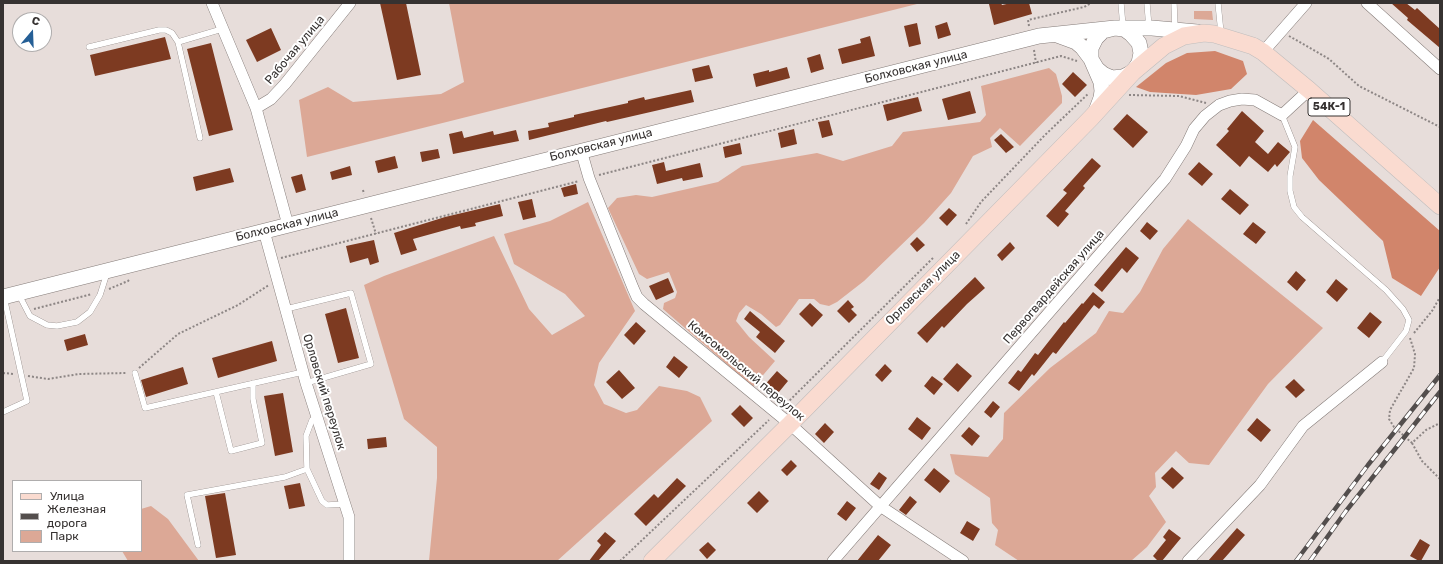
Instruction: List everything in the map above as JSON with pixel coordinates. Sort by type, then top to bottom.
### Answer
[{"type":"main road","name":"Болховская улица","points":[[8,295],[144,262],[580,150],[1039,36],[1119,28],[1149,28],[1204,33]]},
{"type":"main road","points":[[1094,114],[1101,98],[1101,82],[1086,61],[1096,38],[1103,32],[1119,28],[1132,34],[1139,43],[1141,53],[1139,63],[1133,72]]},
{"type":"main road","name":"54К-1","points":[[1204,33],[1221,36],[1253,46],[1263,52],[1309,90],[1440,206]]},
{"type":"main road","name":"Орловская улица","points":[[652,561],[790,424],[1094,114],[1133,72],[1164,46],[1184,36],[1204,33]]},
{"type":"main road","name":"54К-1","points":[[1039,36],[1058,35],[1069,38],[1082,47],[1086,61],[1103,74],[1112,78],[1123,77],[1133,72]]},
{"type":"street","points":[[212,3],[256,108],[288,225]]},
{"type":"street","name":"Рабочая улица","points":[[256,108],[271,99],[280,89],[350,3]]},
{"type":"street","points":[[1263,52],[1306,3]]},
{"type":"street","points":[[1367,3],[1440,70]]},
{"type":"street","points":[[1282,115],[1309,90]]},
{"type":"street","name":"Первогвардейская улица","points":[[833,561],[1166,179],[1186,146],[1194,129],[1205,116],[1219,106],[1230,101],[1242,99],[1254,100],[1282,115]]},
{"type":"street","name":"Комсомольский переулок","points":[[580,150],[589,178],[637,297],[790,424],[880,506],[963,561]]},
{"type":"street","name":"Орловский переулок","points":[[264,231],[306,384],[318,416],[349,516],[349,561]]},
{"type":"street","points":[[1188,561],[1260,485],[1303,426],[1382,362]]},
{"type":"lane","points":[[1119,28],[1121,3]]},
{"type":"lane","points":[[1147,3],[1149,28]]},
{"type":"lane","points":[[1174,3],[1175,30]]},
{"type":"lane","points":[[1218,3],[1221,36]]},
{"type":"lane","points":[[178,42],[222,29]]},
{"type":"lane","points":[[89,47],[159,30],[172,33],[178,42],[200,138]]},
{"type":"lane","points":[[1282,115],[1295,147],[1290,176],[1290,191],[1294,207],[1302,217],[1386,290],[1403,309],[1409,320],[1406,331],[1382,362]]},
{"type":"lane","points":[[8,295],[30,316],[47,325],[57,326],[77,322],[90,312],[102,291],[108,270]]},
{"type":"lane","points":[[286,309],[351,293],[371,364],[306,384]]},
{"type":"lane","points":[[3,412],[27,400],[21,374],[8,295]]},
{"type":"lane","points":[[135,373],[145,408],[303,372]]},
{"type":"lane","points":[[216,392],[231,451],[262,442],[253,399],[253,383]]},
{"type":"lane","points":[[318,416],[312,420],[306,436],[307,469],[322,500],[327,505],[345,504]]},
{"type":"lane","points":[[198,545],[187,495],[285,477],[307,469]]},
{"type":"path","points":[[1084,7],[1091,3]]},
{"type":"path","points":[[1281,32],[1329,59],[1359,86],[1440,127]]},
{"type":"path","points":[[272,260],[1061,56],[1086,61]]},
{"type":"path","points":[[963,229],[981,202],[1045,135],[1089,94],[1092,88]]},
{"type":"path","points":[[1124,100],[1129,95],[1179,96],[1219,106]]},
{"type":"path","points":[[620,561],[776,413],[937,254]]},
{"type":"path","points":[[26,311],[102,291],[128,281],[144,262]]},
{"type":"path","points":[[3,373],[21,374],[48,379],[78,374],[135,373],[148,359],[178,334],[238,305],[278,279]]},
{"type":"path","points":[[1410,337],[1415,354],[1414,368],[1390,410],[1389,419],[1394,427],[1412,443],[1422,461],[1440,479]]},
{"type":"path","points":[[1412,443],[1426,430],[1440,423]]},
{"type":"green space","points":[[449,3],[921,3],[307,157],[299,100],[328,87],[353,102],[441,94],[464,82]]},
{"type":"green space","points":[[1194,11],[1212,11],[1213,20],[1194,19]]},
{"type":"green space","points":[[1049,68],[1056,74],[1062,96],[1062,103],[1020,146],[1000,128],[990,138],[992,147],[973,156],[951,193],[924,223],[864,281],[837,302],[829,306],[820,304],[814,299],[799,299],[780,325],[776,327],[761,314],[746,305],[739,313],[736,321],[749,337],[775,361],[753,387],[663,309],[664,303],[675,298],[677,292],[669,272],[647,279],[639,274],[608,208],[617,198],[636,195],[652,197],[718,182],[742,166],[817,153],[843,161],[892,146],[903,132],[980,122],[986,115],[981,86]]},
{"type":"green space","points":[[588,202],[635,311],[599,363],[594,385],[604,404],[626,413],[637,410],[659,386],[687,391],[700,397],[712,421],[557,561],[429,561],[437,478],[437,447],[404,419],[364,285],[384,276],[494,236],[529,309],[552,335],[585,316],[565,294],[514,264],[504,234],[550,221]]},
{"type":"green space","points":[[1188,219],[1323,328],[1268,384],[1209,465],[1189,463],[1176,451],[1155,473],[1156,487],[1149,496],[1166,522],[1147,547],[1131,561],[1019,561],[995,545],[998,530],[992,523],[990,498],[955,474],[950,454],[988,457],[1003,439],[1004,413],[1050,368],[1096,333],[1109,311],[1123,313],[1140,292],[1163,249]]},
{"type":"green space","points":[[151,506],[168,519],[199,561],[128,561],[123,552],[142,552],[142,509]]},
{"type":"shaded area","points":[[1215,51],[1243,61],[1247,74],[1231,89],[1196,95],[1150,92],[1136,87],[1166,63],[1187,53]]},
{"type":"shaded area","points":[[1313,120],[1440,231],[1440,267],[1421,296],[1392,278],[1383,241],[1319,180],[1302,158],[1300,141]]},
{"type":"building","points":[[380,3],[406,3],[421,75],[397,80]]},
{"type":"building","points":[[1001,3],[1002,5],[1011,3],[1029,3],[1032,14],[994,25],[989,4]]},
{"type":"building","points":[[1391,3],[1406,3],[1415,10],[1417,8],[1440,29],[1440,48],[1407,20],[1408,18]]},
{"type":"building","points":[[947,22],[951,35],[938,39],[935,26]]},
{"type":"building","points":[[917,23],[921,44],[909,47],[904,26]]},
{"type":"building","points":[[271,28],[281,50],[257,62],[246,40]]},
{"type":"building","points":[[870,36],[875,56],[842,64],[838,49],[861,43],[860,39]]},
{"type":"building","points":[[165,37],[171,59],[95,76],[90,55]]},
{"type":"building","points":[[211,43],[233,130],[209,136],[187,49]]},
{"type":"building","points":[[820,54],[824,69],[811,73],[807,58]]},
{"type":"building","points":[[709,65],[713,78],[695,82],[692,69]]},
{"type":"building","points":[[787,67],[790,78],[756,87],[753,74],[769,70],[769,72]]},
{"type":"building","points":[[1073,72],[1087,85],[1075,97],[1062,84]]},
{"type":"building","points":[[691,90],[694,102],[606,121],[529,140],[528,131],[549,127],[548,123],[574,117],[574,115],[628,103],[628,101],[644,97],[645,100]]},
{"type":"building","points":[[970,91],[976,113],[948,120],[942,99]]},
{"type":"building","points":[[918,97],[922,111],[887,121],[883,105]]},
{"type":"building","points":[[1242,111],[1264,131],[1255,142],[1268,154],[1278,142],[1290,152],[1277,167],[1275,164],[1268,172],[1249,156],[1240,167],[1216,145],[1229,131],[1227,129]]},
{"type":"building","points":[[1127,114],[1148,132],[1133,148],[1113,129]]},
{"type":"building","points":[[829,120],[833,135],[822,138],[818,122]]},
{"type":"building","points":[[794,129],[797,144],[781,148],[778,133]]},
{"type":"building","points":[[516,130],[519,141],[453,154],[449,134],[462,131],[464,138],[493,131],[494,135]]},
{"type":"building","points":[[1001,134],[1014,147],[1006,153],[994,140]]},
{"type":"building","points":[[740,143],[742,154],[725,158],[723,147]]},
{"type":"building","points":[[438,149],[440,158],[422,162],[420,152]]},
{"type":"building","points":[[395,156],[398,168],[378,173],[375,161]]},
{"type":"building","points":[[1092,158],[1101,166],[1083,186],[1085,188],[1065,211],[1069,214],[1058,227],[1046,216],[1067,193],[1063,190]]},
{"type":"building","points":[[664,162],[666,171],[700,163],[703,177],[683,181],[682,178],[657,184],[652,165]]},
{"type":"building","points":[[1199,162],[1213,174],[1202,186],[1188,174]]},
{"type":"building","points":[[350,166],[352,175],[332,180],[330,172]]},
{"type":"building","points":[[230,168],[234,182],[196,191],[193,177]]},
{"type":"building","points":[[302,174],[306,190],[296,193],[291,177]]},
{"type":"building","points":[[576,184],[578,194],[564,197],[561,188]]},
{"type":"building","points":[[1230,189],[1249,205],[1240,215],[1221,199]]},
{"type":"building","points":[[532,199],[536,217],[523,220],[518,202]]},
{"type":"building","points":[[500,204],[503,216],[475,223],[476,226],[461,229],[460,226],[413,239],[417,250],[401,255],[394,233],[445,217]]},
{"type":"building","points":[[949,208],[957,215],[947,226],[939,218]]},
{"type":"building","points":[[1147,222],[1158,231],[1150,240],[1140,231]]},
{"type":"building","points":[[1253,222],[1266,232],[1256,244],[1243,234]]},
{"type":"building","points":[[917,237],[925,245],[917,252],[910,244]]},
{"type":"building","points":[[374,240],[379,262],[370,265],[368,258],[350,263],[346,246]]},
{"type":"building","points":[[1010,242],[1015,248],[1002,261],[997,255]]},
{"type":"building","points":[[1126,247],[1139,258],[1127,273],[1122,268],[1102,292],[1094,285]]},
{"type":"building","points":[[1296,271],[1306,280],[1297,291],[1287,282]]},
{"type":"building","points":[[975,277],[985,288],[944,328],[942,326],[927,343],[917,333]]},
{"type":"building","points":[[668,278],[674,292],[656,300],[649,286]]},
{"type":"building","points":[[1336,279],[1348,289],[1337,302],[1326,292]]},
{"type":"building","points":[[1093,292],[1105,302],[1099,309],[1094,305],[1056,354],[1053,352],[1034,376],[1032,374],[1019,391],[1008,383],[1018,370],[1021,372],[1035,353],[1038,355],[1064,322],[1065,323]]},
{"type":"building","points":[[848,300],[854,307],[851,309],[857,315],[849,323],[837,311]]},
{"type":"building","points":[[810,303],[823,315],[812,327],[799,314]]},
{"type":"building","points":[[346,308],[359,358],[338,363],[325,314]]},
{"type":"building","points":[[750,311],[785,341],[775,353],[756,337],[760,332],[744,319]]},
{"type":"building","points":[[1370,312],[1382,322],[1369,338],[1357,328]]},
{"type":"building","points":[[636,322],[646,331],[634,345],[624,335]]},
{"type":"building","points":[[85,334],[88,345],[67,351],[64,340]]},
{"type":"building","points":[[272,341],[277,361],[218,378],[212,358]]},
{"type":"building","points":[[674,356],[688,367],[679,378],[666,367]]},
{"type":"building","points":[[957,363],[972,376],[958,392],[943,379]]},
{"type":"building","points":[[885,364],[892,371],[882,382],[875,375]]},
{"type":"building","points":[[183,367],[188,384],[146,397],[141,380]]},
{"type":"building","points":[[619,370],[635,388],[622,399],[606,382]]},
{"type":"building","points":[[777,371],[788,381],[774,398],[762,388]]},
{"type":"building","points":[[932,376],[943,384],[934,395],[924,386]]},
{"type":"building","points":[[1294,379],[1305,390],[1296,398],[1285,387]]},
{"type":"building","points":[[283,393],[293,452],[275,456],[264,396]]},
{"type":"building","points":[[993,401],[1000,407],[991,418],[984,412]]},
{"type":"building","points":[[740,405],[753,418],[744,427],[731,414]]},
{"type":"building","points":[[917,417],[931,428],[922,440],[908,429]]},
{"type":"building","points":[[1257,418],[1271,430],[1261,442],[1247,430]]},
{"type":"building","points":[[825,423],[834,432],[824,443],[815,434]]},
{"type":"building","points":[[969,427],[980,436],[972,446],[961,436]]},
{"type":"building","points":[[386,437],[387,447],[368,449],[367,439]]},
{"type":"building","points":[[791,460],[797,466],[787,476],[781,470]]},
{"type":"building","points":[[1172,467],[1184,478],[1173,489],[1161,478]]},
{"type":"building","points":[[934,468],[950,481],[940,493],[924,480]]},
{"type":"building","points":[[879,472],[887,478],[879,490],[870,484]]},
{"type":"building","points":[[677,478],[686,486],[646,526],[634,514],[654,494],[658,498]]},
{"type":"building","points":[[300,483],[305,506],[289,509],[284,486]]},
{"type":"building","points":[[759,491],[769,501],[757,513],[747,503]]},
{"type":"building","points":[[225,493],[236,555],[216,558],[205,496]]},
{"type":"building","points":[[910,496],[917,502],[906,515],[899,510]]},
{"type":"building","points":[[847,501],[856,508],[846,521],[837,514]]},
{"type":"building","points":[[967,521],[980,529],[973,541],[960,533]]},
{"type":"building","points":[[1237,528],[1245,535],[1222,561],[1208,561]]},
{"type":"building","points":[[1169,529],[1181,538],[1162,561],[1158,561],[1153,556],[1166,540],[1163,537]]},
{"type":"building","points":[[605,532],[616,541],[598,561],[589,561],[601,545],[597,541]]},
{"type":"building","points":[[878,535],[891,545],[878,561],[857,561]]},
{"type":"building","points":[[1420,539],[1430,545],[1421,561],[1419,561],[1410,556]]},
{"type":"building","points":[[708,542],[716,550],[707,559],[699,550]]},
{"type":"railway","points":[[1296,561],[1368,465],[1440,375]]},
{"type":"railway","points":[[1310,561],[1346,511],[1440,392]]}]
